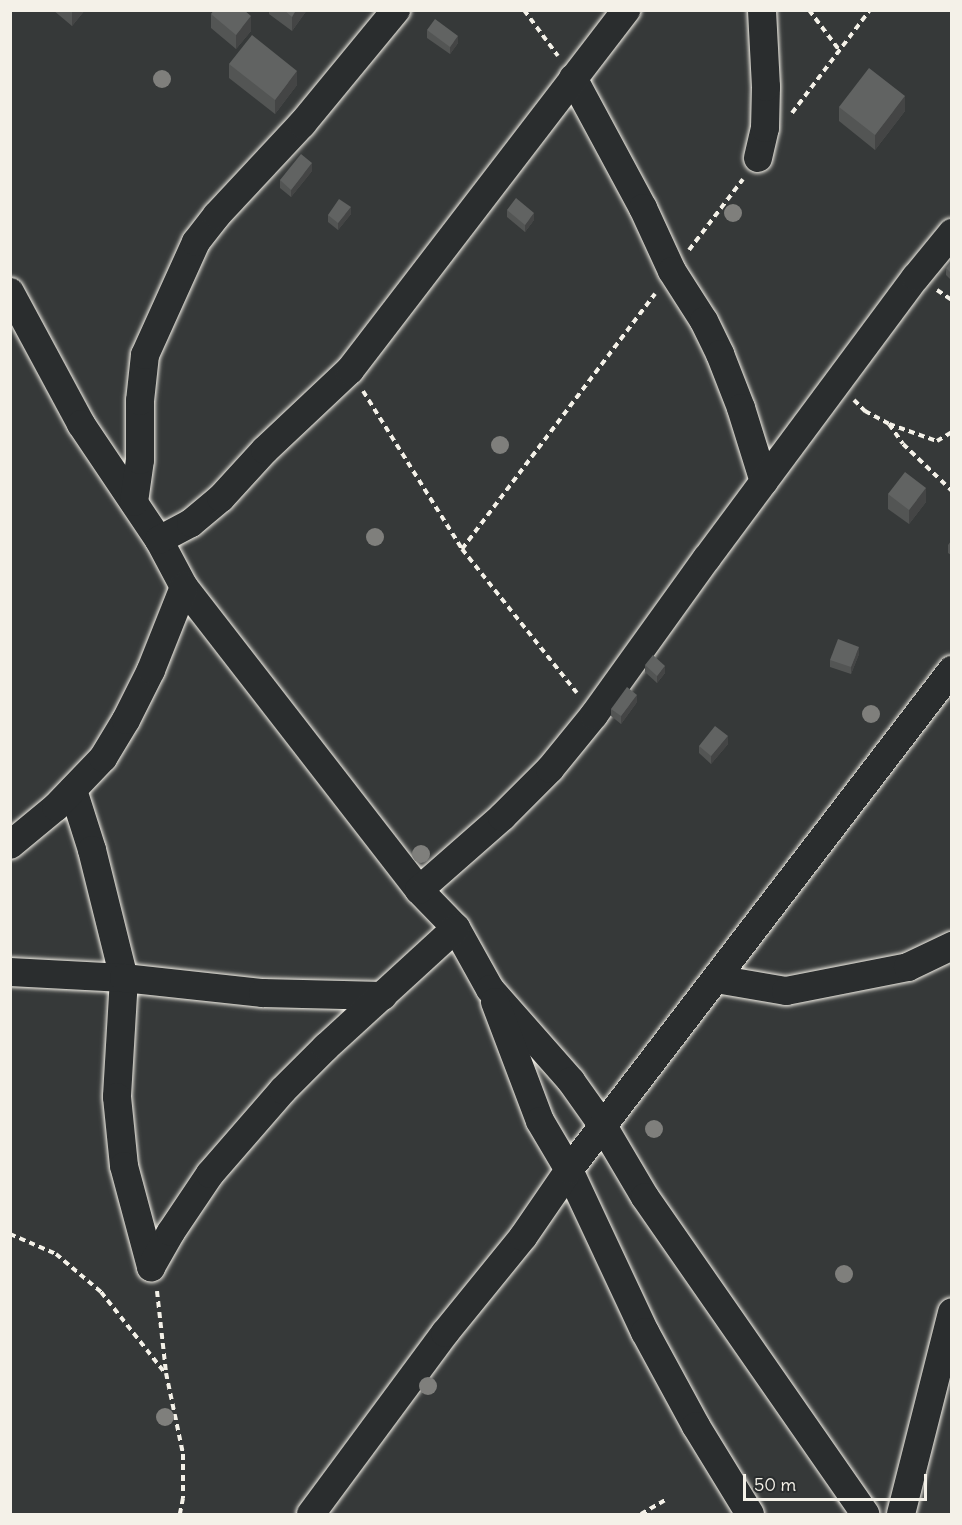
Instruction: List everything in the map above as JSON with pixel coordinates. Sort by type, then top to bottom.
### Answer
[{"type":"street","points":[[134,502],[140,460],[140,401],[145,355],[196,242],[217,214],[302,124],[396,10]]},
{"type":"street","points":[[159,540],[191,523],[221,498],[265,450],[350,370],[626,10]]},
{"type":"street","points":[[758,158],[765,128],[766,87],[762,10]]},
{"type":"street","points":[[573,78],[643,208],[672,272],[704,321],[720,354],[741,408],[764,482]]},
{"type":"street","points":[[419,890],[457,853],[502,817],[550,769],[594,715],[841,378],[951,233]]},
{"type":"street","points":[[10,292],[81,424],[159,540],[184,587],[419,890],[456,928],[490,989],[540,1120],[569,1170],[645,1332],[750,1515]]},
{"type":"street","points":[[10,845],[73,790],[103,758],[126,720],[151,670],[184,587]]},
{"type":"street","points":[[311,1515],[445,1333],[523,1238],[569,1170],[642,1079],[951,670]]},
{"type":"street","points":[[73,790],[92,850],[124,978],[117,1097],[124,1166],[151,1267]]},
{"type":"street","points":[[151,1267],[171,1232],[210,1174],[258,1119],[312,1060],[456,928]]},
{"type":"street","points":[[716,979],[786,991],[908,967],[951,946]]},
{"type":"street","points":[[10,972],[124,978],[262,993],[383,996]]},
{"type":"street","points":[[490,989],[571,1081],[603,1126],[645,1197],[865,1515]]},
{"type":"street","points":[[901,1515],[951,1312]]},
{"type":"path","points":[[524,10],[573,78]]},
{"type":"path","points":[[809,10],[840,51]]},
{"type":"path","points":[[350,370],[462,549],[594,715]]},
{"type":"path","points":[[841,378],[852,398],[865,411],[889,424],[937,441],[951,432]]},
{"type":"path","points":[[889,424],[903,444],[951,491]]},
{"type":"path","points":[[10,1234],[56,1254],[101,1292],[166,1373]]},
{"type":"path","points":[[151,1267],[158,1296],[166,1373],[183,1454],[183,1498],[180,1515]]},
{"type":"path","points":[[641,1515],[667,1499]]},
{"type":"building","points":[[214,10],[244,10],[251,16],[236,35],[211,14]]},
{"type":"building","points":[[284,10],[296,10],[292,17]]},
{"type":"building","points":[[435,19],[458,36],[450,47],[427,30]]},
{"type":"building","points":[[252,35],[297,71],[275,100],[229,64]]},
{"type":"building","points":[[869,68],[905,96],[875,135],[839,107]]},
{"type":"building","points":[[301,154],[312,163],[291,190],[280,180]]},
{"type":"building","points":[[516,198],[534,213],[525,225],[507,210]]},
{"type":"building","points":[[339,199],[351,207],[338,223],[328,215]]},
{"type":"building","points":[[951,261],[951,273],[946,268]]},
{"type":"building","points":[[905,472],[926,488],[909,510],[888,494]]},
{"type":"building","points":[[838,639],[859,647],[851,667],[830,660]]},
{"type":"building","points":[[653,655],[665,666],[657,676],[645,665]]},
{"type":"building","points":[[627,687],[637,695],[621,716],[611,709]]},
{"type":"building","points":[[715,726],[728,736],[711,756],[699,746]]}]
